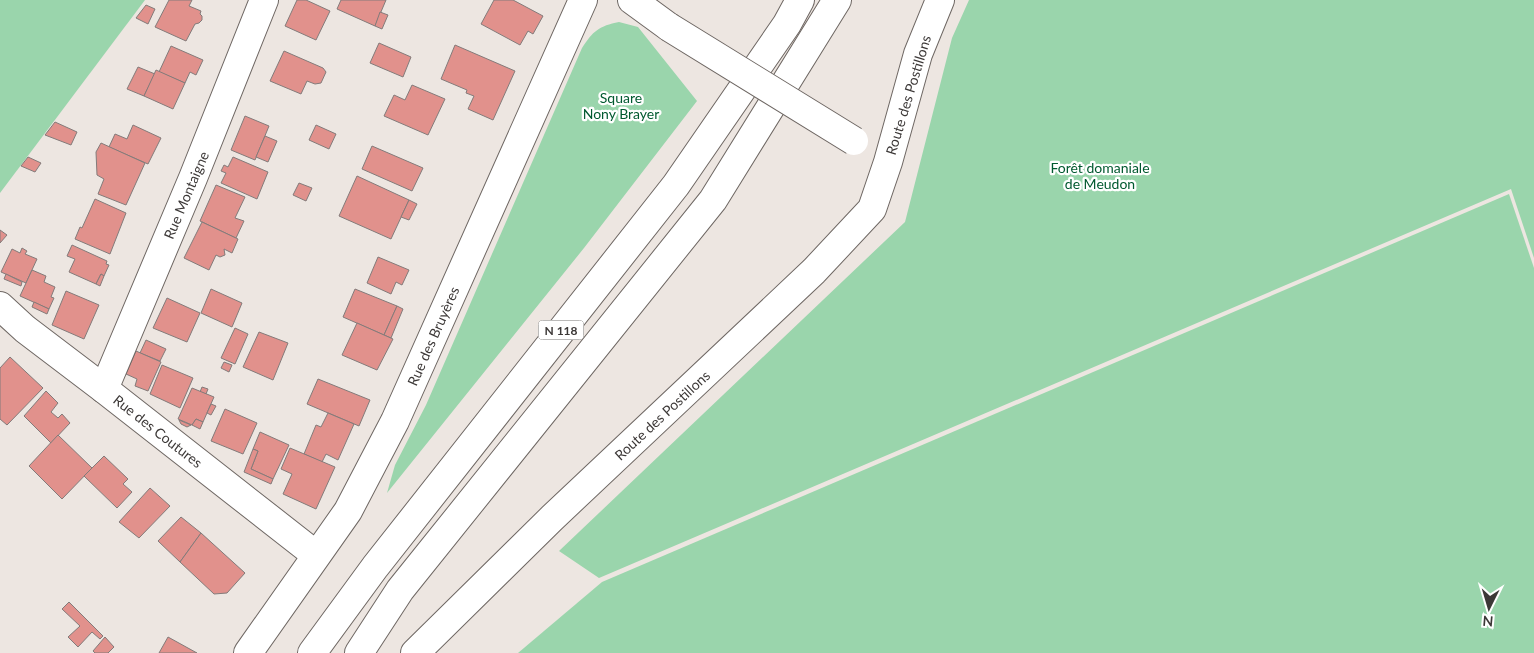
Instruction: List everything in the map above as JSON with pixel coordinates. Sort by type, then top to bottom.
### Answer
[{"type":"main road","name":"Rue Montaigne","points":[[104,389],[193,178],[264,0]]},
{"type":"main road","name":"Rue des Bruyères","points":[[248,653],[348,511],[395,420],[583,0]]},
{"type":"main road","name":"Route des Postillons","points":[[632,0],[669,27],[888,162]]},
{"type":"main road","name":"N 118","points":[[312,653],[375,567],[676,185],[787,24],[800,0]]},
{"type":"main road","name":"N 118","points":[[359,653],[400,590],[713,200],[836,0]]},
{"type":"main road","name":"Route des Postillons","points":[[415,653],[552,518],[814,271],[872,209],[888,162],[918,54],[940,0]]},
{"type":"main road","name":"Rue des Coutures","points":[[0,306],[25,329],[316,555]]},
{"type":"green space","points":[[0,0],[145,0],[0,193]]},
{"type":"green space","name":"Forêt domaniale de Meudon","points":[[969,0],[1534,0],[1534,258],[1511,189],[599,578],[559,551],[905,222],[952,38]]},
{"type":"green space","name":"Square Nony Brayer","points":[[619,22],[638,27],[697,101],[584,248],[387,493],[395,465],[426,405],[582,48],[597,30],[606,25]]},
{"type":"green space","points":[[1509,194],[1534,268],[1534,653],[518,653],[602,582]]},
{"type":"building","points":[[169,0],[192,0],[189,6],[201,11],[202,20],[195,24],[186,41],[155,27]]},
{"type":"building","points":[[297,0],[306,0],[330,11],[316,40],[285,26]]},
{"type":"building","points":[[341,0],[386,0],[375,26],[337,9]]},
{"type":"building","points":[[494,0],[513,0],[543,16],[533,34],[528,31],[520,45],[481,24]]},
{"type":"building","points":[[146,5],[155,9],[148,24],[136,18]]},
{"type":"building","points":[[380,12],[388,15],[382,29],[375,26]]},
{"type":"building","points":[[379,43],[411,57],[403,77],[370,63]]},
{"type":"building","points":[[455,45],[515,71],[493,120],[468,109],[474,96],[466,93],[467,90],[441,79]]},
{"type":"building","points":[[171,46],[203,60],[196,75],[190,72],[185,83],[159,72]]},
{"type":"building","points":[[284,51],[323,68],[326,72],[321,83],[315,84],[307,81],[301,94],[270,81]]},
{"type":"building","points":[[138,67],[155,74],[144,96],[127,89]]},
{"type":"building","points":[[156,70],[185,83],[173,109],[144,96]]},
{"type":"building","points":[[412,85],[445,99],[428,135],[384,116],[394,95],[405,100]]},
{"type":"building","points":[[245,116],[269,126],[255,160],[231,150]]},
{"type":"building","points":[[55,122],[77,132],[71,145],[45,135]]},
{"type":"building","points":[[133,125],[161,138],[148,164],[109,147],[115,134],[127,139]]},
{"type":"building","points":[[316,125],[336,134],[329,149],[309,140]]},
{"type":"building","points":[[265,136],[277,141],[268,162],[256,157]]},
{"type":"building","points":[[101,143],[145,163],[126,205],[98,194],[104,179],[97,175],[96,152]]},
{"type":"building","points":[[372,146],[423,168],[412,191],[362,169]]},
{"type":"building","points":[[28,157],[41,163],[35,172],[21,166]]},
{"type":"building","points":[[233,157],[268,172],[257,199],[221,183],[226,173],[221,171],[224,165],[228,167]]},
{"type":"building","points":[[357,176],[409,200],[391,239],[339,216]]},
{"type":"building","points":[[299,183],[312,188],[306,201],[293,195]]},
{"type":"building","points":[[216,185],[245,197],[235,218],[244,221],[236,238],[200,221]]},
{"type":"building","points":[[95,199],[126,213],[110,254],[75,239]]},
{"type":"building","points":[[409,200],[417,204],[409,220],[401,217]]},
{"type":"building","points":[[202,222],[238,239],[232,253],[224,249],[225,255],[220,257],[216,255],[209,270],[184,258]]},
{"type":"building","points":[[0,230],[7,235],[0,243]]},
{"type":"building","points":[[72,245],[107,261],[106,264],[109,265],[104,276],[101,274],[96,284],[69,272],[75,259],[67,256]]},
{"type":"building","points":[[22,248],[27,251],[25,254],[37,259],[26,283],[1,272],[12,249],[20,253]]},
{"type":"building","points":[[378,257],[409,270],[402,285],[396,282],[391,294],[367,283]]},
{"type":"building","points":[[32,270],[46,276],[44,282],[55,287],[51,297],[54,298],[49,309],[20,296]]},
{"type":"building","points":[[6,274],[22,282],[21,286],[4,279]]},
{"type":"building","points":[[101,274],[104,276],[100,286],[96,284]]},
{"type":"building","points":[[211,289],[242,303],[232,327],[201,313]]},
{"type":"building","points":[[355,289],[397,306],[384,335],[343,317]]},
{"type":"building","points":[[66,291],[99,305],[84,339],[52,325]]},
{"type":"building","points":[[167,298],[200,313],[187,342],[153,328]]},
{"type":"building","points":[[34,302],[49,309],[47,314],[32,307]]},
{"type":"building","points":[[397,306],[403,309],[391,338],[384,335]]},
{"type":"building","points":[[357,323],[393,339],[377,370],[342,355]]},
{"type":"building","points":[[235,328],[248,334],[235,364],[221,358]]},
{"type":"building","points":[[259,332],[288,343],[273,380],[243,367]]},
{"type":"building","points":[[146,340],[166,349],[160,361],[140,353]]},
{"type":"building","points":[[136,351],[161,362],[148,391],[135,386],[137,379],[126,374]]},
{"type":"building","points":[[10,357],[43,388],[7,425],[0,419],[0,368]]},
{"type":"building","points":[[224,362],[232,365],[229,372],[221,368]]},
{"type":"building","points":[[162,365],[193,378],[180,408],[150,394]]},
{"type":"building","points":[[318,379],[370,400],[359,426],[307,404]]},
{"type":"building","points":[[202,387],[208,389],[206,394],[200,392]]},
{"type":"building","points":[[192,388],[214,397],[203,422],[196,419],[192,425],[178,419]]},
{"type":"building","points":[[46,391],[58,403],[51,412],[58,418],[62,414],[70,423],[51,443],[24,416]]},
{"type":"building","points":[[211,404],[216,406],[211,415],[207,413]]},
{"type":"building","points":[[225,409],[257,423],[243,454],[211,441]]},
{"type":"building","points":[[328,413],[354,424],[338,460],[326,454],[322,462],[304,454],[316,425],[321,427]]},
{"type":"building","points":[[196,419],[203,422],[200,429],[192,425]]},
{"type":"building","points":[[179,420],[191,425],[187,427],[181,424]]},
{"type":"building","points":[[260,432],[289,445],[273,479],[251,469],[258,451],[253,449]]},
{"type":"building","points":[[58,435],[92,468],[62,499],[29,466]]},
{"type":"building","points":[[290,448],[335,467],[316,509],[283,494],[292,474],[281,469]]},
{"type":"building","points":[[253,449],[258,451],[251,469],[273,479],[271,484],[244,472]]},
{"type":"building","points":[[104,456],[128,479],[123,484],[132,492],[117,508],[84,476]]},
{"type":"building","points":[[150,488],[170,506],[139,538],[119,522]]},
{"type":"building","points":[[181,517],[201,533],[180,562],[158,541]]},
{"type":"building","points":[[201,533],[245,573],[227,593],[214,594],[180,562]]},
{"type":"building","points":[[69,602],[103,636],[100,639],[92,632],[78,647],[68,637],[80,626],[62,609]]},
{"type":"building","points":[[105,637],[114,647],[108,653],[95,653],[93,651]]},
{"type":"building","points":[[168,637],[197,653],[159,653]]}]
